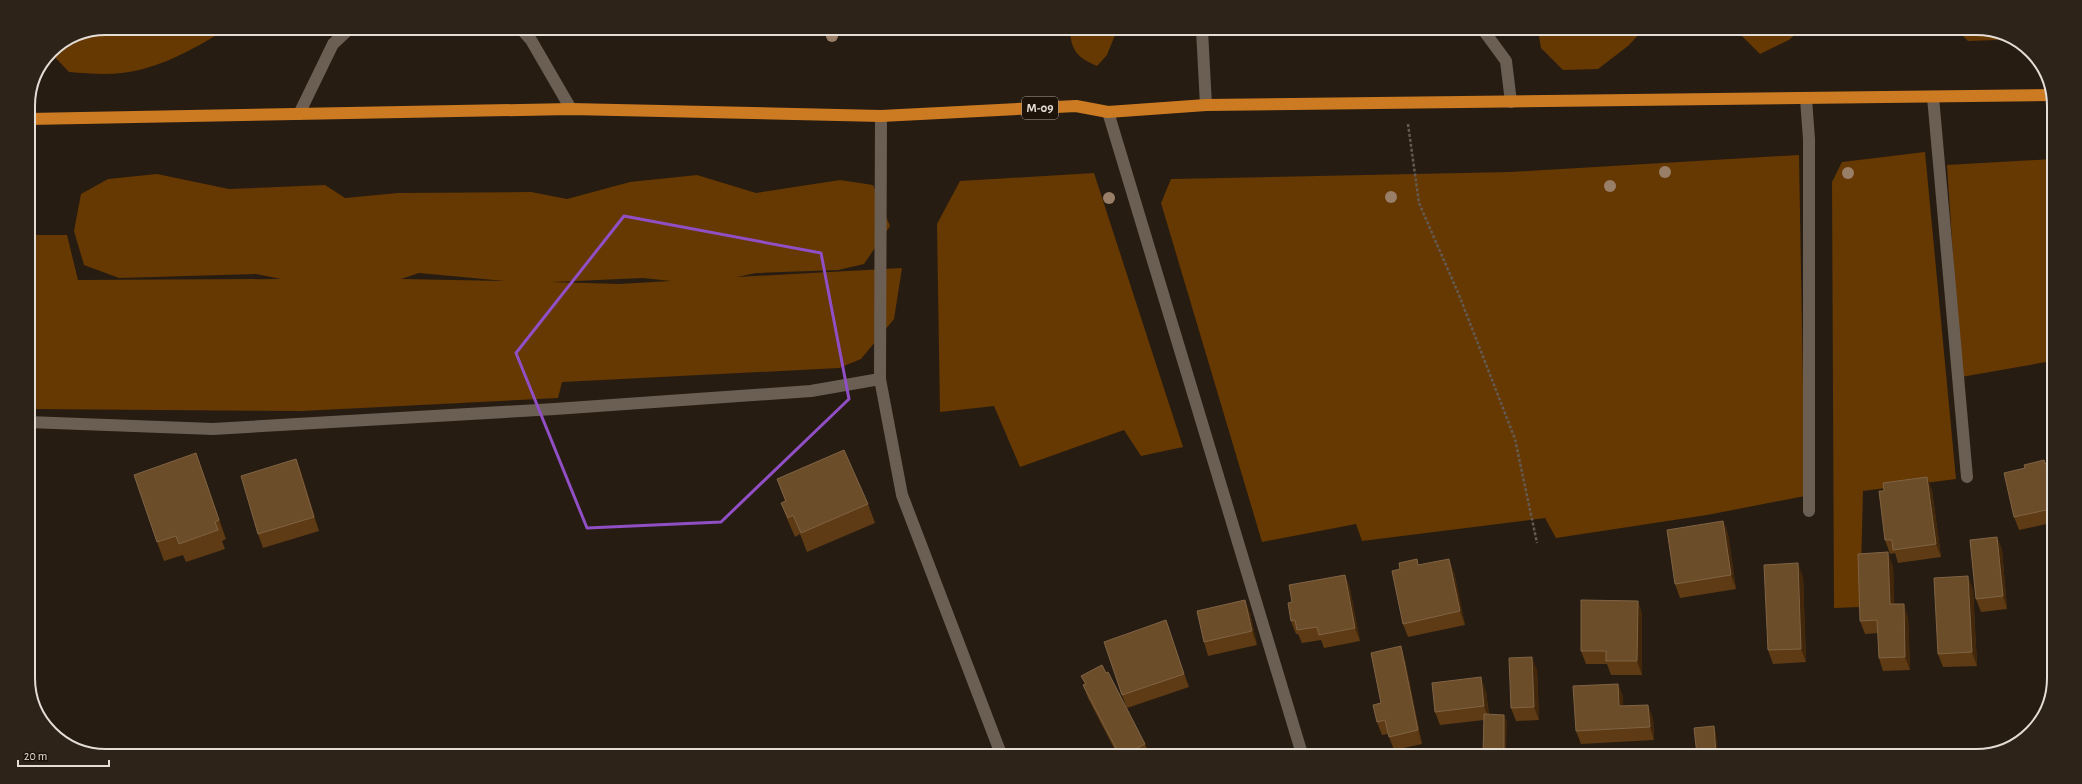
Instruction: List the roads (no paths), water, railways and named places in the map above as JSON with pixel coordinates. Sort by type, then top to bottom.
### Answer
[{"type":"highway","name":"М-09","points":[[35,119],[571,109],[881,116],[1076,106],[1108,112],[1206,105],[2046,95]]},
{"type":"street","points":[[299,114],[333,44],[342,35]]},
{"type":"street","points":[[526,35],[531,40],[571,109]]},
{"type":"street","points":[[1202,35],[1206,105]]},
{"type":"street","points":[[1487,35],[1506,61],[1511,102]]},
{"type":"street","points":[[1933,97],[1967,477]]},
{"type":"street","points":[[1806,99],[1809,139],[1809,511]]},
{"type":"street","points":[[1108,112],[1300,749]]},
{"type":"street","points":[[881,116],[880,379],[902,495],[999,749]]},
{"type":"street","points":[[35,422],[212,429],[811,392],[880,379]]}]
